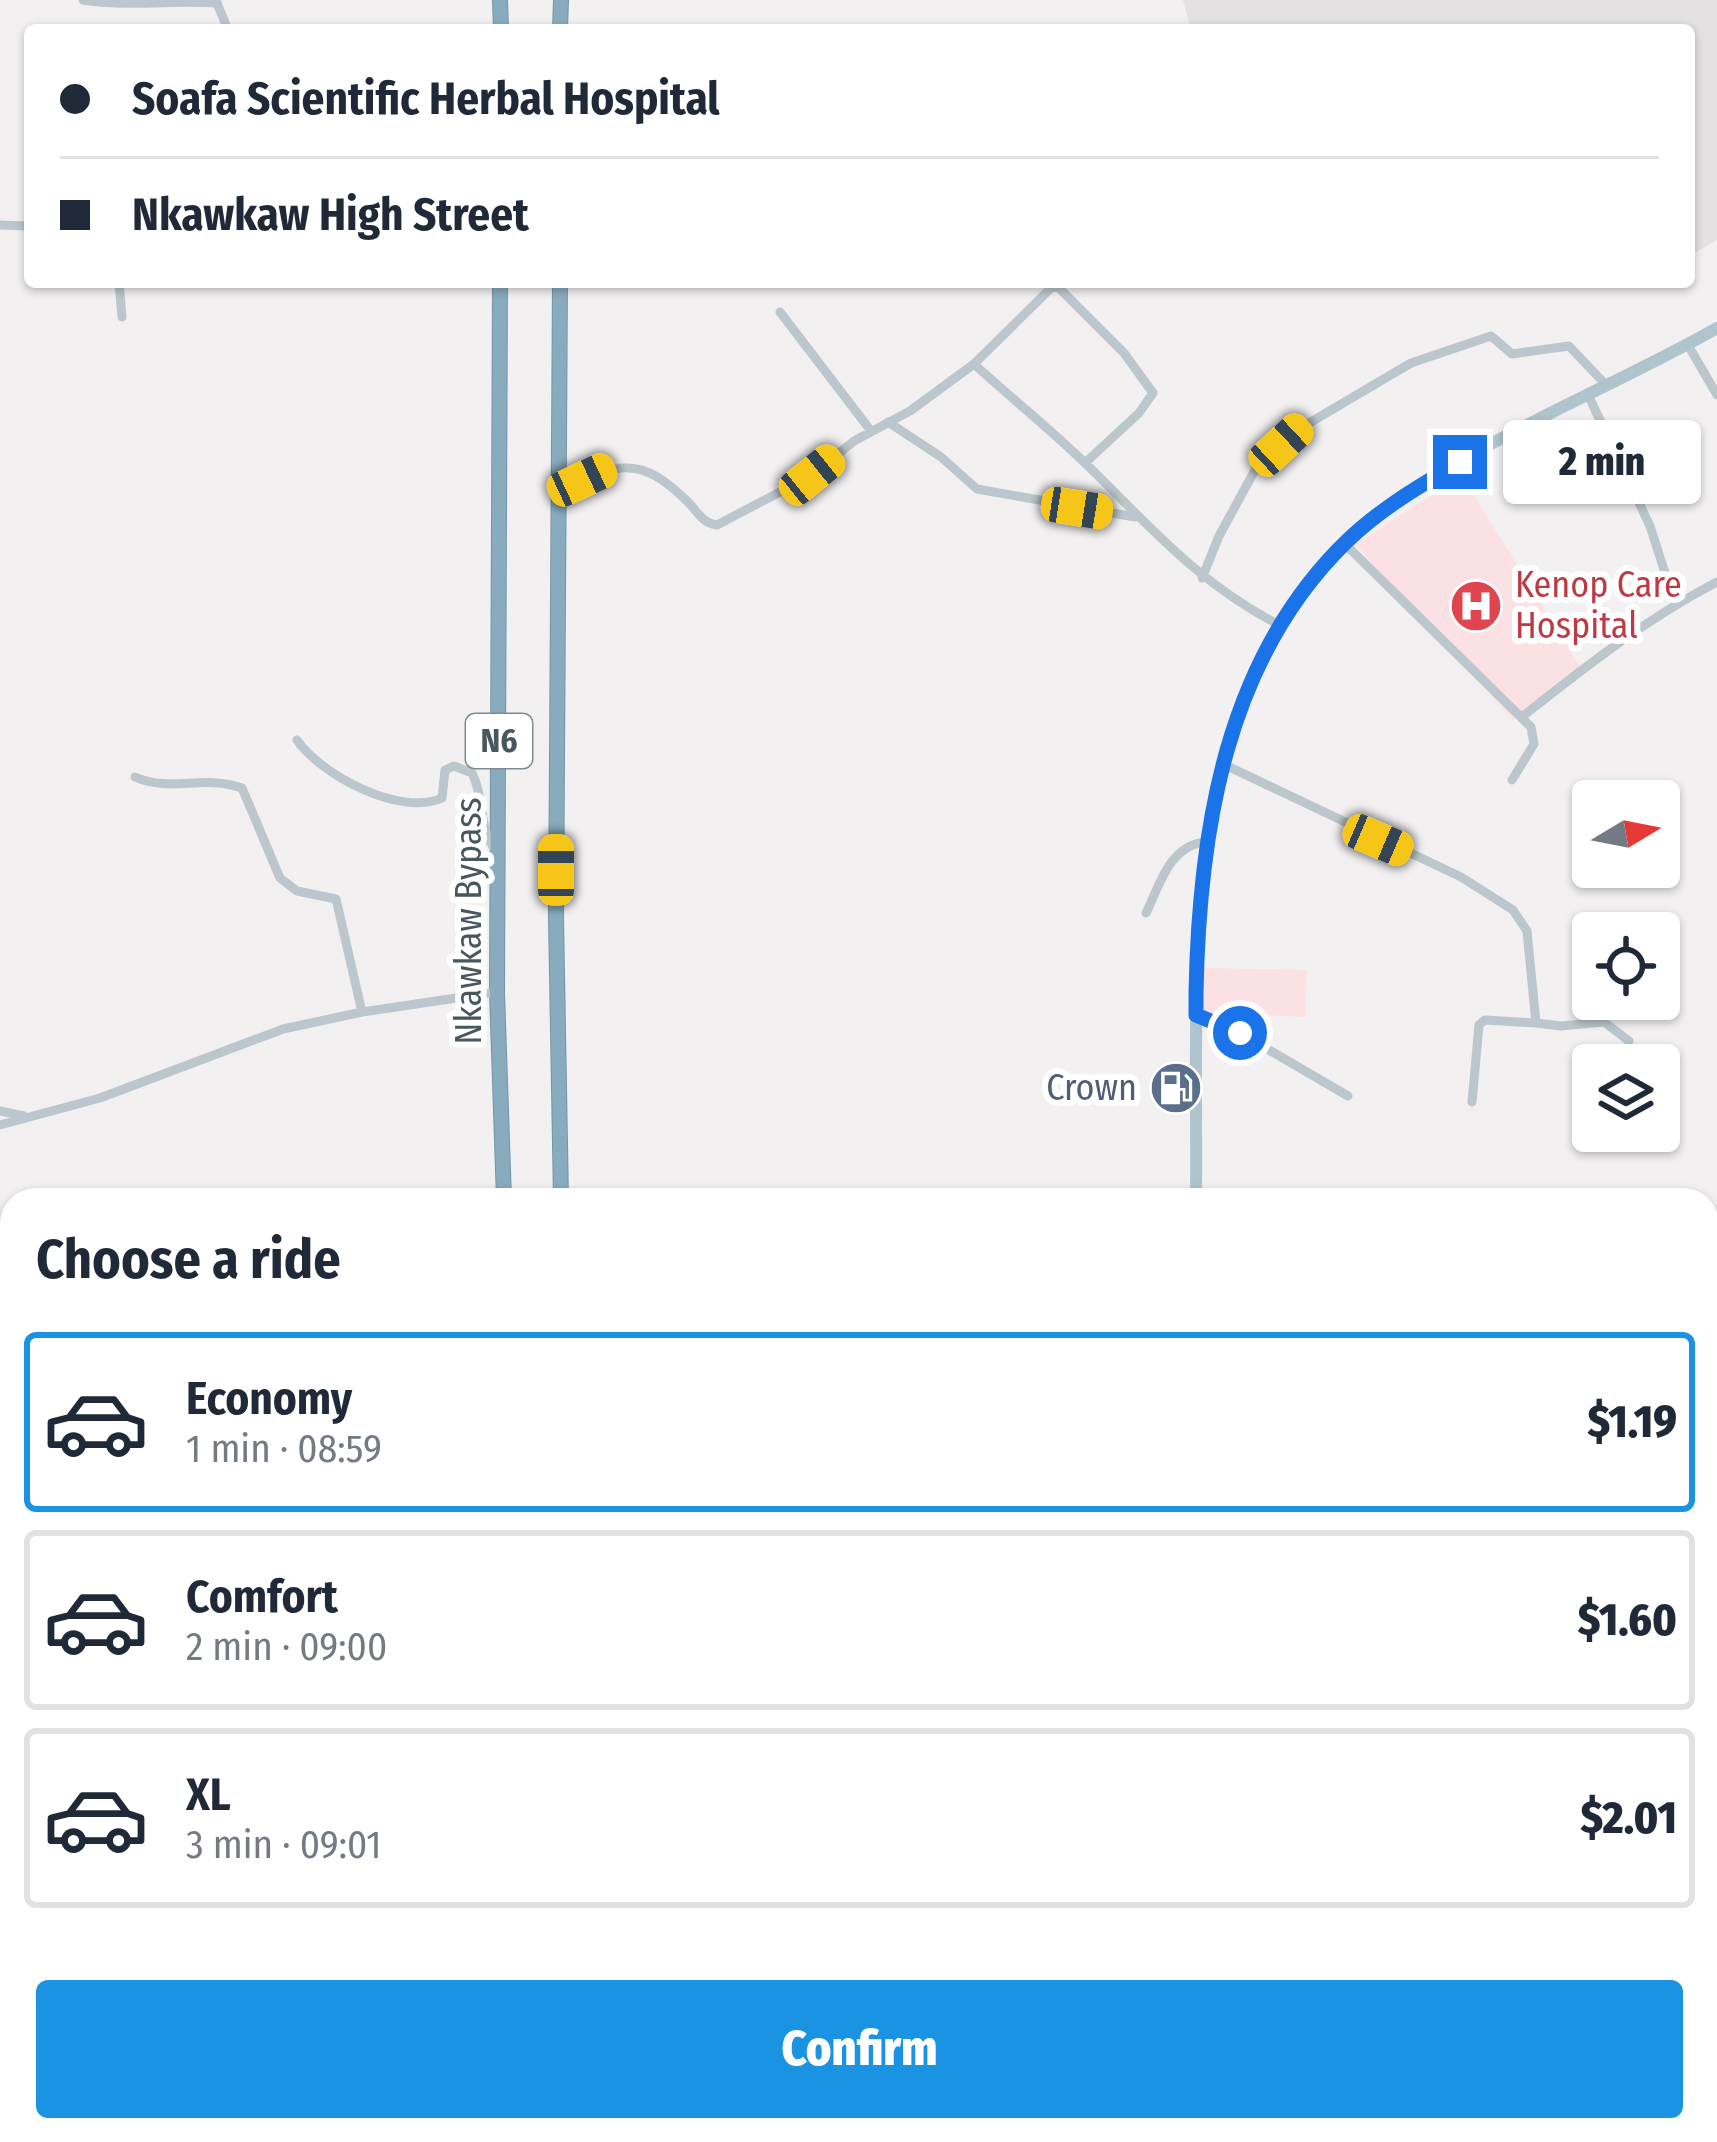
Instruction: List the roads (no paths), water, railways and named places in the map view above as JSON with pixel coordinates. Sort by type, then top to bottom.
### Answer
[{"type":"highway","name":"Nkawkaw Bypass","points":[[500,288],[497,992],[504,1188]]},
{"type":"highway","name":"N6","points":[[560,288],[556,917],[561,1188]]},
{"type":"main road","points":[[1196,1188],[1198,903],[1205,842],[1247,689],[1281,626],[1344,544],[1427,481],[1717,328]]},
{"type":"street","points":[[83,0],[140,5],[193,0],[217,3],[226,24]]},
{"type":"street","points":[[120,288],[122,317]]},
{"type":"street","points":[[559,490],[616,466],[640,468],[663,480],[706,523],[717,525],[794,485],[871,431],[936,394],[974,364],[1051,288]]},
{"type":"street","points":[[1059,288],[1124,353],[1153,393],[1139,413],[1085,463]]},
{"type":"street","points":[[780,312],[871,431]]},
{"type":"street","points":[[1202,578],[1219,536],[1263,462],[1305,424],[1411,363],[1492,336],[1512,354],[1569,346],[1606,386]]},
{"type":"street","points":[[1688,345],[1717,395]]},
{"type":"street","points":[[974,364],[1085,463],[1202,578],[1281,626]]},
{"type":"street","points":[[1703,372],[1717,367]]},
{"type":"street","points":[[1589,397],[1650,526],[1675,604]]},
{"type":"street","points":[[888,422],[977,489],[1135,517]]},
{"type":"street","points":[[1344,544],[1531,727],[1534,744],[1512,780]]},
{"type":"street","points":[[1523,716],[1610,647],[1717,583]]},
{"type":"street","points":[[297,740],[342,781],[386,797],[432,802],[442,798],[445,770],[454,766],[472,773],[481,789],[487,840],[498,854]]},
{"type":"street","points":[[1223,764],[1461,877],[1513,910],[1527,931],[1536,1023]]},
{"type":"street","points":[[135,777],[156,787],[219,780],[242,788],[280,878],[296,891],[336,899],[362,1012]]},
{"type":"street","points":[[1146,914],[1174,857],[1190,844],[1205,842]]},
{"type":"street","points":[[0,1125],[100,1098],[250,1039],[362,1012],[497,992]]},
{"type":"street","points":[[1196,1015],[1240,1033],[1348,1096]]},
{"type":"street","points":[[1472,1102],[1482,1022],[1561,1026],[1604,1022],[1629,1041]]},
{"type":"street","points":[[0,1111],[26,1117]]},
{"type":"place","name":"Kenop Care Hospital","points":[[1476,606]]},
{"type":"place","name":"Crown","points":[[1176,1088]]}]
